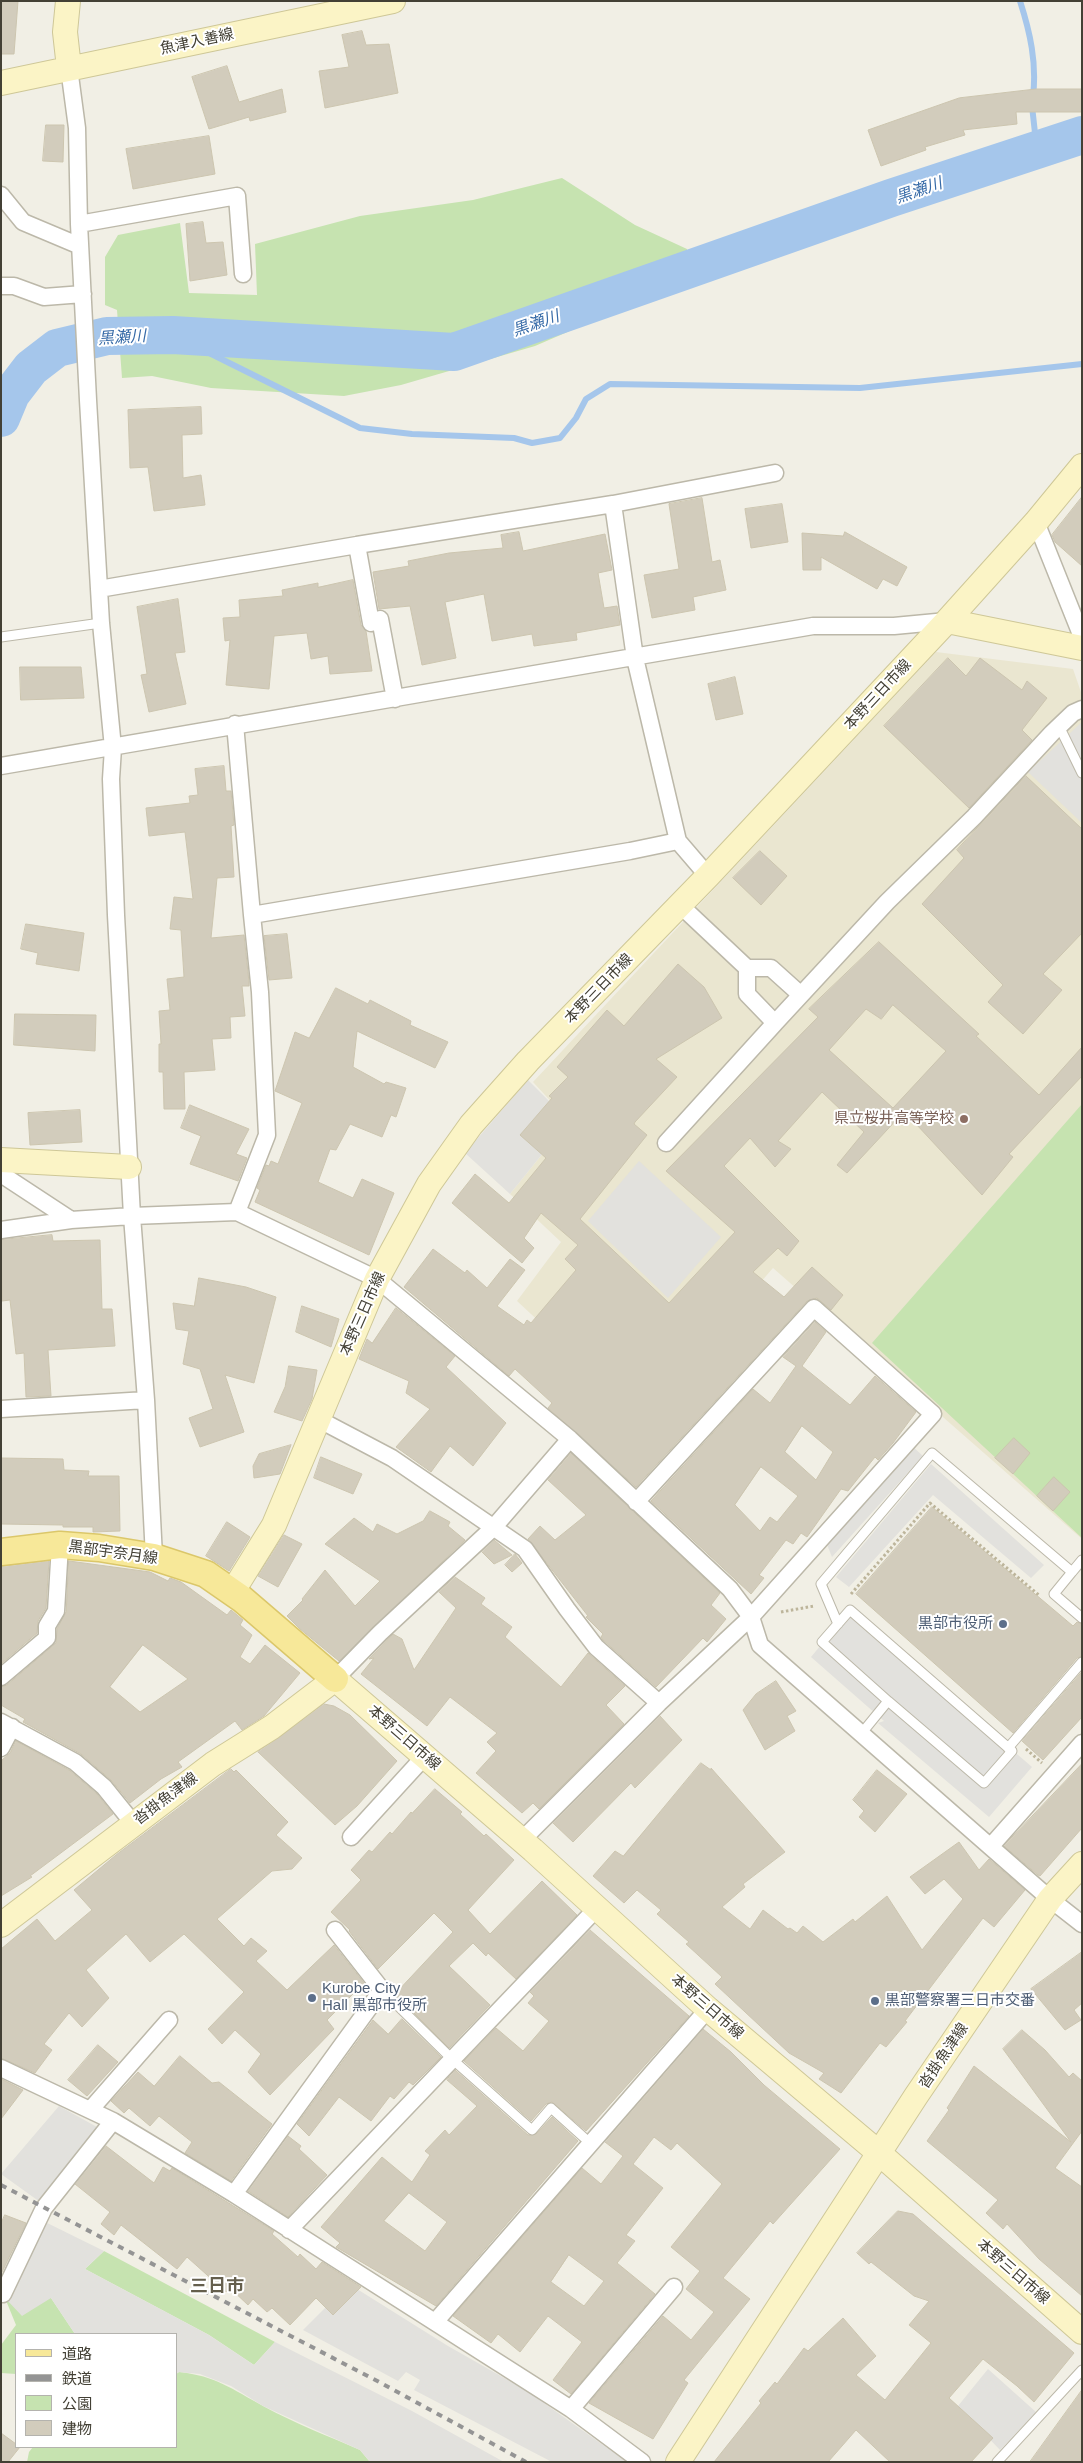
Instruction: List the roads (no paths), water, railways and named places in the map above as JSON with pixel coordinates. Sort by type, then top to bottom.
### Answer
[{"type":"main road","points":[[68,1],[65,32],[69,68]]},
{"type":"main road","name":"魚津入善線","points":[[1,83],[346,6],[393,1]]},
{"type":"main road","name":"本野三日市線","points":[[233,1591],[274,1525],[377,1279],[429,1184],[471,1125],[528,1061],[708,876],[948,621],[1036,522],[1082,466]]},
{"type":"main road","points":[[948,621],[1082,648]]},
{"type":"main road","points":[[1,1160],[128,1166]]},
{"type":"main road","name":"黒部宇奈月線","points":[[1,1552],[60,1545],[99,1548],[154,1557],[206,1574],[233,1591],[335,1679]]},
{"type":"main road","name":"本野三日市線","points":[[335,1679],[425,1756],[708,2008],[880,2153],[1080,2328]]},
{"type":"main road","name":"沓掛魚津線","points":[[1,1925],[213,1764],[272,1727],[335,1679]]},
{"type":"main road","name":"沓掛魚津線","points":[[678,2462],[880,2153],[1050,1899],[1082,1864]]},
{"type":"street","points":[[69,68],[77,128],[79,224],[88,400],[101,623],[113,748],[111,779],[128,1166],[146,1400],[154,1557]]},
{"type":"street","points":[[1,195],[23,222],[80,246]]},
{"type":"street","points":[[79,224],[237,196],[243,274]]},
{"type":"street","points":[[1,286],[14,286],[44,297],[84,294]]},
{"type":"street","points":[[99,589],[613,504],[775,473]]},
{"type":"street","points":[[613,504],[635,658],[678,841],[708,876]]},
{"type":"street","points":[[1036,522],[1082,637]]},
{"type":"street","points":[[357,545],[371,623],[380,619],[396,699]]},
{"type":"street","points":[[1,766],[113,748],[235,724],[396,699],[813,626],[894,626],[948,621]]},
{"type":"street","points":[[666,1143],[887,902],[974,817],[1059,726],[1073,713],[1082,709]]},
{"type":"street","points":[[235,724],[260,992],[267,1134],[237,1212]]},
{"type":"street","points":[[252,916],[630,851],[678,841]]},
{"type":"street","points":[[680,905],[747,968],[771,968],[801,995]]},
{"type":"street","points":[[747,968],[747,994],[775,1023]]},
{"type":"street","points":[[1,1174],[71,1220]]},
{"type":"street","points":[[1,1230],[71,1220],[237,1212],[377,1279],[570,1439],[730,1589],[751,1617],[760,1645],[1050,1899],[1082,1924]]},
{"type":"street","points":[[521,1841],[659,1703],[751,1617],[933,1414],[814,1308],[636,1502]]},
{"type":"street","points":[[1,1409],[146,1400]]},
{"type":"street","points":[[318,1420],[392,1458],[525,1549],[596,1647],[659,1703]]},
{"type":"street","points":[[335,1679],[380,1633],[494,1527],[570,1439]]},
{"type":"street","points":[[1,1676],[47,1638],[47,1626],[56,1611],[60,1545]]},
{"type":"street","points":[[1,1748],[7,1724],[75,1762],[104,1787],[133,1823]]},
{"type":"street","points":[[991,1846],[1082,1743]]},
{"type":"street","points":[[351,1837],[425,1756]]},
{"type":"street","points":[[289,2230],[597,1908]]},
{"type":"street","points":[[234,2194],[382,1990],[335,1930]]},
{"type":"street","points":[[435,2322],[708,2008]]},
{"type":"street","points":[[91,2109],[169,2020]]},
{"type":"street","points":[[1,2068],[91,2109],[234,2194],[571,2409],[642,2462]]},
{"type":"street","points":[[3,2294],[44,2208],[113,2121]]},
{"type":"street","points":[[571,2409],[674,2288]]},
{"type":"lane","points":[[1,637],[101,623]]},
{"type":"lane","points":[[1059,726],[1082,773]]},
{"type":"lane","points":[[838,1624],[821,1584],[932,1453],[1072,1572]]},
{"type":"lane","points":[[1082,1560],[1054,1594],[1082,1618]]},
{"type":"lane","points":[[850,1610],[1012,1751],[984,1783],[822,1642],[838,1624],[850,1610]]},
{"type":"lane","points":[[1008,1748],[1082,1662]]},
{"type":"lane","points":[[861,1734],[888,1701]]},
{"type":"lane","points":[[382,1990],[452,2059],[532,2130],[551,2108],[590,2143]]},
{"type":"lane","points":[[997,2462],[1082,2370]]},
{"type":"waterway","points":[[1020,1],[1032,48],[1033,96]]},
{"type":"waterway","points":[[1032,106],[1037,151]]},
{"type":"waterway","name":"黒瀬川","points":[[1,418],[11,394],[31,368],[57,348],[107,336],[173,335],[454,352],[891,198],[1082,135]]},
{"type":"waterway","points":[[173,335],[360,428],[412,434],[514,438],[532,443],[560,438],[576,418],[586,399],[610,384],[860,388],[1082,364]]},
{"type":"railway","points":[[1,2185],[381,2383],[526,2462]]},
{"type":"place","name":"県立桜井高等学校","points":[[964,1119]]},
{"type":"place","name":"黒部市役所","points":[[1003,1624]]},
{"type":"place","name":"Kurobe City Hall 黒部市役所","points":[[312,1998]]},
{"type":"place","name":"黒部警察署三日市交番","points":[[875,2001]]},
{"type":"district","name":"三日市","points":[[217,2287]]}]
